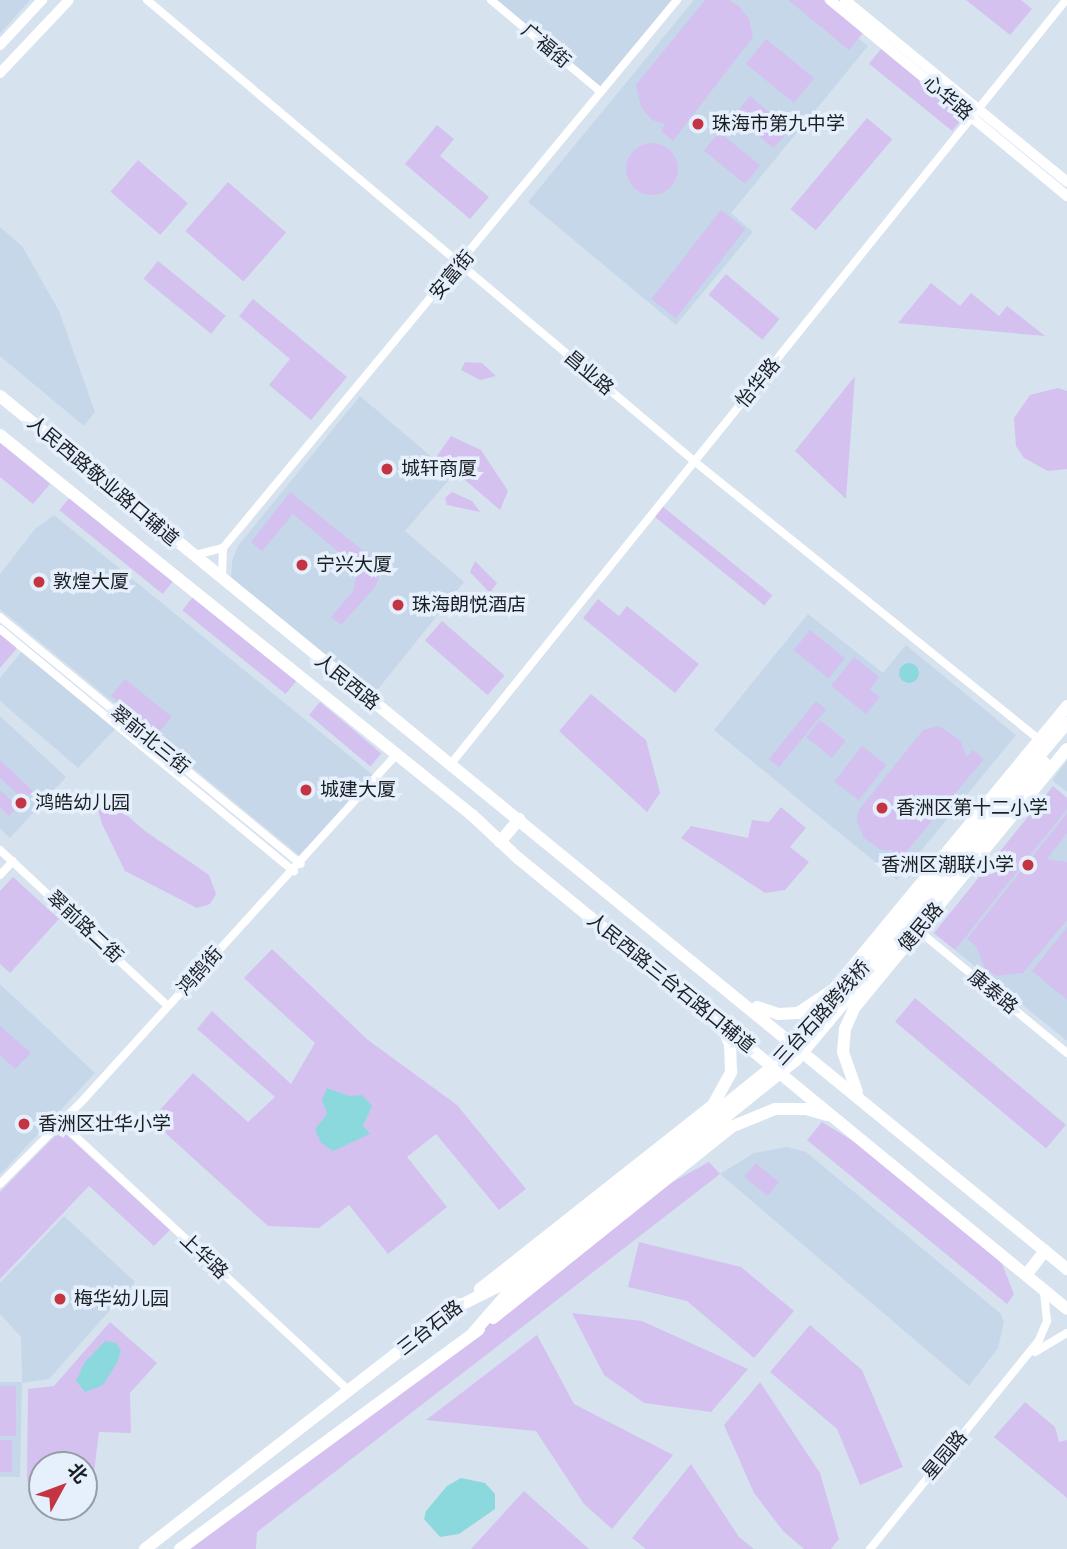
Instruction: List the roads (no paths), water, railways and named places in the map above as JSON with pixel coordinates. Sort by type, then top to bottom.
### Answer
[{"type":"main road","name":"人民西路敬业路口辅道","points":[[0,396],[205,568]]},
{"type":"main road","name":"人民西路敬业路口辅道","points":[[0,435],[190,587]]},
{"type":"main road","name":"人民西路","points":[[205,568],[488,796]]},
{"type":"main road","name":"人民西路","points":[[190,587],[472,815]]},
{"type":"main road","name":"健民路","points":[[741,998],[768,1012],[787,1014],[815,1005],[834,989],[1067,706]]},
{"type":"main road","name":"三台石路跨线桥","points":[[504,1289],[790,1053],[1067,723]]},
{"type":"main road","name":"三台石路跨线桥","points":[[504,1289],[655,1178],[808,1048],[1067,736]]},
{"type":"main road","name":"健民路","points":[[863,1101],[850,1080],[843,1052],[845,1029],[855,1007],[1067,749]]},
{"type":"main road","name":"人民西路三台石路口辅道","points":[[488,796],[741,998],[1065,1267]]},
{"type":"main road","name":"人民西路三台石路口辅道","points":[[472,815],[500,842],[1067,1309]]},
{"type":"main road","points":[[500,842],[519,819]]},
{"type":"main road","name":"三台石路","points":[[145,1549],[713,1105],[731,1072],[730,1044],[720,1023]]},
{"type":"main road","name":"三台石路","points":[[180,1549],[474,1332],[731,1127],[785,1108],[814,1111],[842,1124]]},
{"type":"main road","points":[[1026,1275],[1045,1251]]},
{"type":"main road","points":[[455,1308],[504,1289]]},
{"type":"main road","points":[[474,1332],[504,1289]]},
{"type":"street","points":[[0,45],[41,0]]},
{"type":"street","points":[[0,73],[69,0]]},
{"type":"street","name":"昌业路","points":[[147,0],[694,461],[1038,739]]},
{"type":"street","name":"广福街","points":[[491,0],[601,92]]},
{"type":"street","name":"安富街","points":[[223,548],[677,0]]},
{"type":"street","name":"心华路","points":[[830,0],[975,114],[1067,182]]},
{"type":"street","name":"怡华路","points":[[450,765],[1066,0]]},
{"type":"street","name":"心华路","points":[[850,1],[1067,196]]},
{"type":"street","points":[[190,554],[210,554],[223,548]]},
{"type":"street","points":[[223,548],[219,568],[227,586]]},
{"type":"street","name":"翠前北三街","points":[[0,617],[301,864]]},
{"type":"street","name":"翠前北三街","points":[[0,629],[294,871]]},
{"type":"street","name":"鸿鹄街","points":[[0,1184],[61,1123],[301,864],[397,754]]},
{"type":"street","name":"翠前路二街","points":[[0,849],[168,1006]]},
{"type":"street","points":[[0,875],[13,862]]},
{"type":"street","name":"康泰路","points":[[919,931],[1067,1052]]},
{"type":"street","name":"上华路","points":[[61,1123],[348,1390]]},
{"type":"street","name":"星园路","points":[[1023,1364],[1047,1321],[1043,1289]]},
{"type":"street","name":"星园路","points":[[870,1549],[1023,1364],[1044,1344],[1067,1333]]},
{"type":"water","points":[[905,663],[913,663],[919,673],[913,683],[905,683],[899,677],[899,669]]},
{"type":"water","points":[[327,1088],[349,1096],[362,1095],[372,1106],[363,1126],[370,1134],[333,1151],[321,1143],[315,1129],[327,1114],[322,1100]]},
{"type":"water","points":[[105,1341],[116,1343],[121,1351],[117,1363],[103,1385],[85,1392],[76,1381],[85,1362]]},
{"type":"water","points":[[461,1478],[485,1483],[495,1494],[495,1509],[459,1534],[440,1537],[424,1519],[426,1511],[447,1486]]},
{"type":"place","name":"珠海市第九中学","points":[[698,124]]},
{"type":"place","name":"城轩商厦","points":[[387,469]]},
{"type":"place","name":"宁兴大厦","points":[[302,565]]},
{"type":"place","name":"敦煌大厦","points":[[39,582]]},
{"type":"place","name":"珠海朗悦酒店","points":[[398,605]]},
{"type":"place","name":"城建大厦","points":[[306,790]]},
{"type":"place","name":"鸿皓幼儿园","points":[[21,803]]},
{"type":"place","name":"香洲区第十二小学","points":[[882,808]]},
{"type":"place","name":"香洲区潮联小学","points":[[1028,865]]},
{"type":"place","name":"香洲区壮华小学","points":[[24,1124]]},
{"type":"place","name":"梅华幼儿园","points":[[60,1299]]}]
